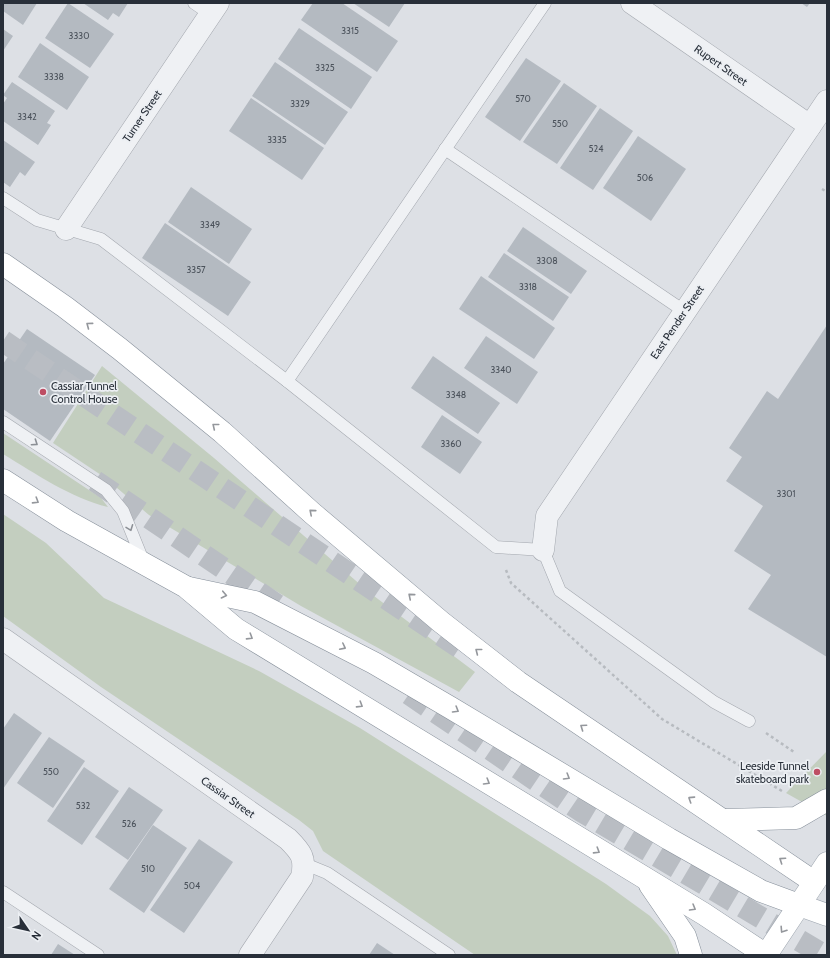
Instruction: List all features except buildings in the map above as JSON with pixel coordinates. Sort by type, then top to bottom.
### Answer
[{"type":"main road","points":[[3,264],[65,307],[120,349],[222,432],[312,513],[435,617],[518,682],[820,886]]},
{"type":"main road","points":[[3,480],[67,521],[186,587],[236,629],[647,881],[704,914],[766,955],[799,905],[820,886],[827,863]]},
{"type":"main road","points":[[186,587],[255,602],[360,656],[451,708],[676,842],[761,890],[827,915]]},
{"type":"main road","points":[[724,820],[796,818],[827,800]]},
{"type":"main road","points":[[647,881],[685,936],[691,955]]},
{"type":"street","name":"Rupert Street","points":[[632,3],[810,126]]},
{"type":"street","name":"Turner Street","points":[[66,229],[207,7]]},
{"type":"street","name":"East Pender Street","points":[[543,550],[547,516],[827,101]]},
{"type":"street","name":"Cassiar Street","points":[[3,639],[288,839],[300,851],[305,864]]},
{"type":"street","points":[[250,955],[302,877],[305,864]]},
{"type":"lane","points":[[287,381],[545,3]]},
{"type":"lane","points":[[445,149],[684,311]]},
{"type":"lane","points":[[3,198],[37,220],[102,239],[287,381],[496,547],[543,550],[560,591],[714,702],[749,721]]},
{"type":"lane","points":[[3,422],[106,490],[124,511],[144,564]]},
{"type":"lane","points":[[305,864],[327,873],[449,955]]},
{"type":"lane","points":[[3,892],[98,955]]},
{"type":"path","points":[[822,189],[827,192]]},
{"type":"path","points":[[496,547],[511,583],[662,719],[786,793]]},
{"type":"path","points":[[749,721],[794,752]]},
{"type":"green space","points":[[102,366],[214,458],[370,593],[475,672],[459,692],[301,606],[149,515],[104,477],[53,443]]},
{"type":"green space","points":[[3,433],[101,498],[108,507],[67,492],[3,454]]},
{"type":"green space","points":[[3,514],[46,543],[104,598],[259,671],[360,728],[606,884],[650,916],[668,936],[677,955],[475,955],[323,851],[313,831],[299,820],[101,687],[3,616]]},
{"type":"green space","name":"Leeside Tunnel skateboard park","points":[[827,751],[827,816],[786,793]]},
{"type":"tunnel","points":[[3,341],[460,648]]},
{"type":"tunnel","points":[[95,481],[283,609]]},
{"type":"tunnel","points":[[409,694],[581,811],[824,955]]},
{"type":"place","name":"Cassiar Tunnel Control House","points":[[43,392]]},
{"type":"place","name":"Leeside Tunnel skateboard park","points":[[817,772]]}]
